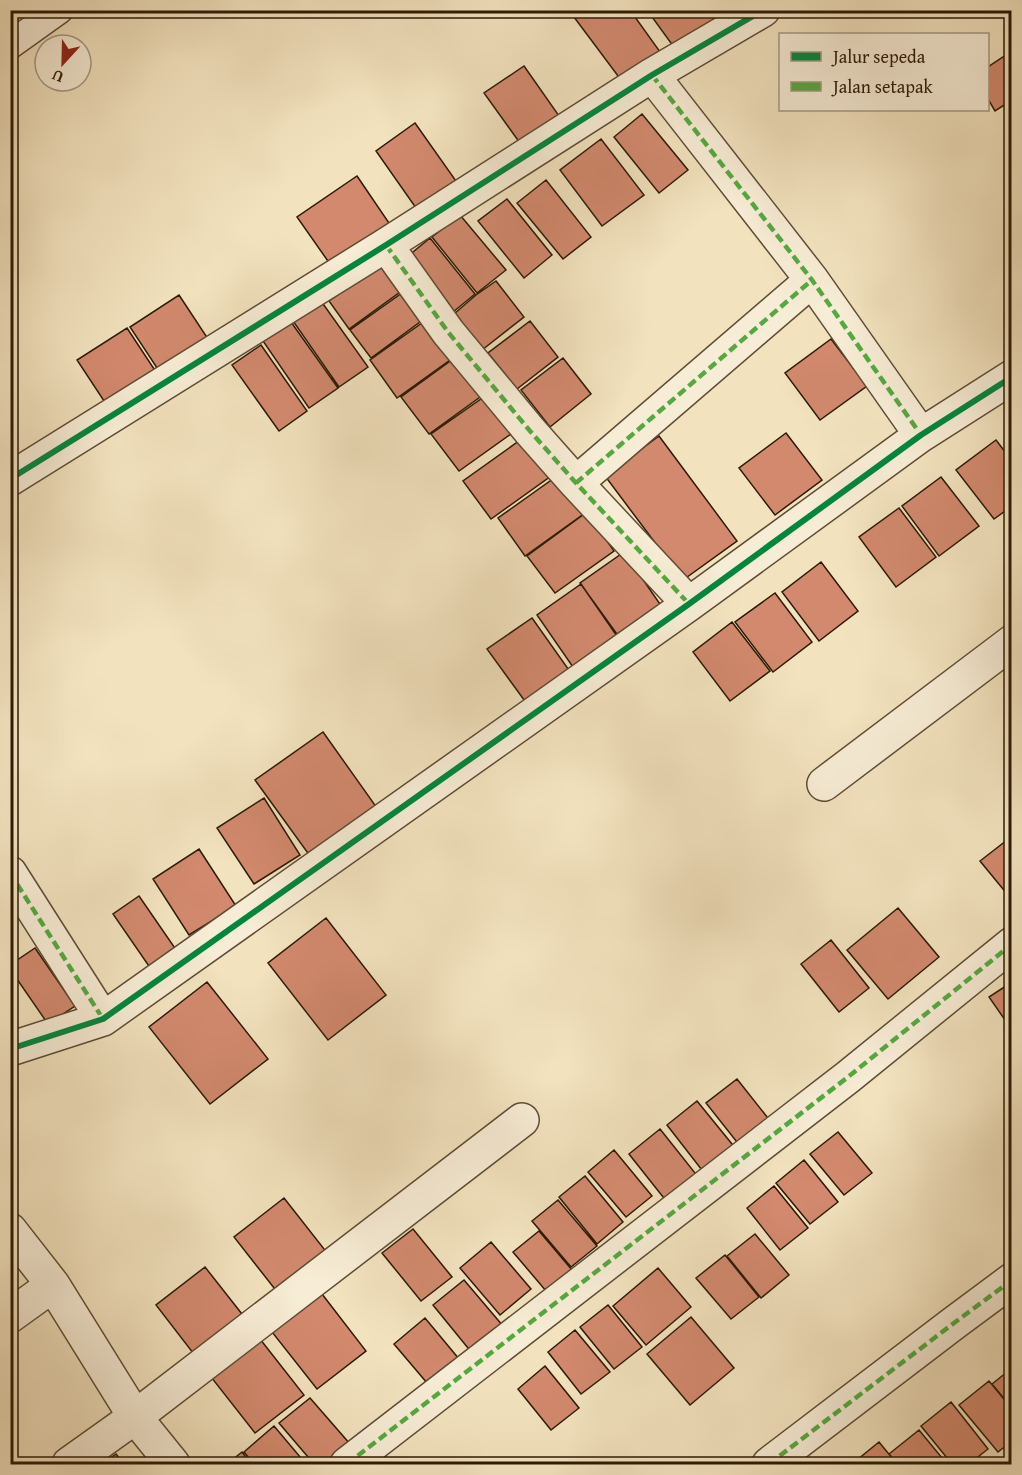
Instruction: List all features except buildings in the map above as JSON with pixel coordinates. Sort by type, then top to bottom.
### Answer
[{"type":"street","points":[[10,478],[386,245],[652,75],[763,10]]},
{"type":"street","points":[[652,75],[812,280],[921,435]]},
{"type":"street","points":[[386,245],[448,332],[523,423],[689,604]]},
{"type":"street","points":[[576,483],[812,280]]},
{"type":"street","points":[[10,1049],[103,1019],[689,604],[921,435],[1011,377]]},
{"type":"street","points":[[824,784],[1011,642]]},
{"type":"street","points":[[10,873],[103,1019]]},
{"type":"street","points":[[347,1464],[848,1077],[1011,944]]},
{"type":"street","points":[[69,1464],[135,1417],[522,1120]]},
{"type":"street","points":[[10,1230],[53,1285],[135,1417],[173,1464]]},
{"type":"street","points":[[770,1464],[1011,1280]]},
{"type":"street","points":[[10,1316],[53,1285]]},
{"type":"lane","points":[[10,45],[59,10]]},
{"type":"marked path","points":[[652,75],[812,280],[921,435]]},
{"type":"marked path","points":[[386,245],[448,332],[530,431],[689,604]]},
{"type":"marked path","points":[[576,483],[812,280]]},
{"type":"marked path","points":[[10,873],[103,1019]]},
{"type":"marked path","points":[[347,1464],[848,1077],[1012,944]]},
{"type":"marked path","points":[[769,1464],[1012,1280]]},
{"type":"cycle path","points":[[10,479],[386,245],[652,75],[763,10]]},
{"type":"cycle path","points":[[10,1049],[103,1019],[689,604],[921,435],[1012,377]]}]
